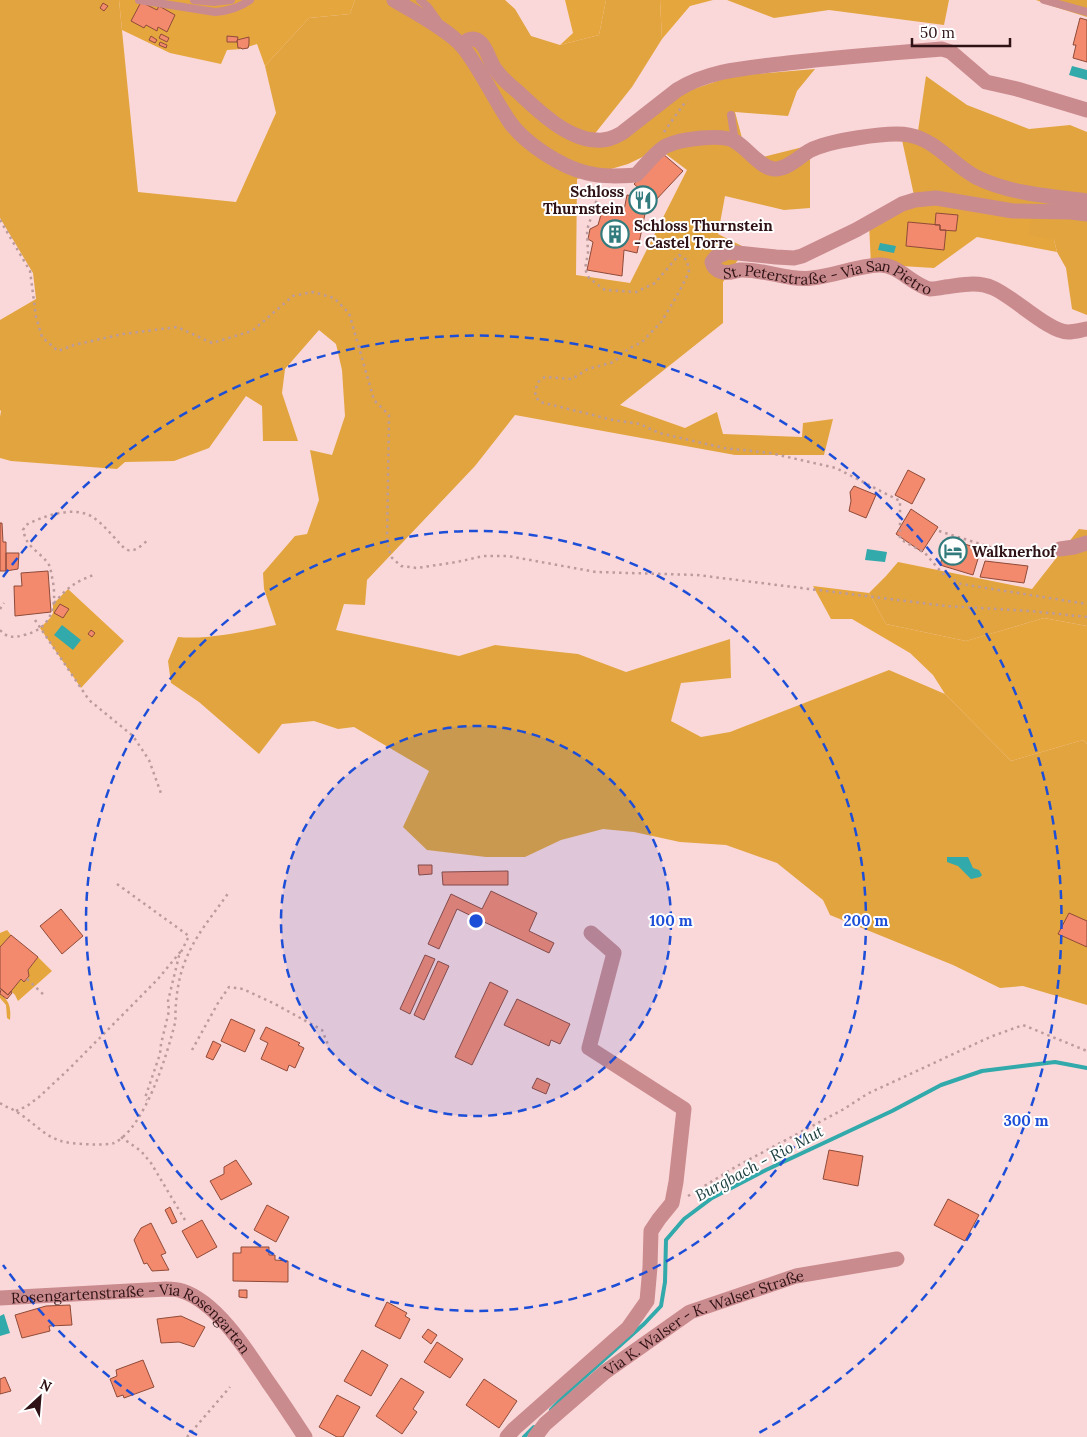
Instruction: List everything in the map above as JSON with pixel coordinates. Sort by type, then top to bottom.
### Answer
[{"type":"street","points":[[394,0],[446,33],[462,46],[510,122],[525,139],[547,154],[586,173],[636,175],[664,147],[676,142],[693,139],[721,137],[736,141],[760,162],[776,169],[792,163],[810,151],[828,144],[894,135],[909,135],[934,145],[964,170],[985,181],[1013,190],[1087,201]]},
{"type":"street","points":[[462,46],[469,39],[475,39],[481,43],[496,70],[542,115],[564,129],[595,140],[605,140],[622,133],[686,84],[725,71],[837,58],[942,49],[951,52],[986,82],[1017,89],[1087,110]]},
{"type":"street","name":"St. Peterstraße - Via San Pietro","points":[[1087,214],[1013,210],[936,198],[915,200],[902,204],[856,230],[802,256],[794,258],[728,252],[716,257],[712,262],[713,267],[726,273],[740,270],[754,271],[803,279],[885,265],[930,289],[969,283],[981,284],[1017,302],[1039,319],[1058,329],[1067,332],[1087,329]]},
{"type":"street","points":[[1060,549],[1087,543]]},
{"type":"street","points":[[507,1437],[628,1328],[646,1301],[650,1267],[651,1231],[672,1203],[676,1182],[684,1109],[590,1048],[614,953],[591,933]]},
{"type":"street","name":"Via K. Walser - K. Walser Straße","points":[[534,1437],[544,1424],[605,1372],[690,1312],[796,1276],[897,1259]]},
{"type":"street","name":"Rosengartenstraße - Via Rosengarten","points":[[0,1298],[166,1289],[176,1289],[186,1293],[209,1307],[228,1326],[258,1366],[305,1437]]},
{"type":"lane","points":[[139,0],[215,12],[235,9],[250,0]]},
{"type":"lane","points":[[194,0],[214,2],[230,0]]},
{"type":"lane","points":[[420,0],[428,7],[446,33]]},
{"type":"lane","points":[[1044,0],[1087,12]]},
{"type":"lane","points":[[731,115],[736,141]]},
{"type":"path","points":[[662,136],[683,105],[690,100]]},
{"type":"path","points":[[601,175],[596,202],[587,230],[588,253],[585,269],[589,278],[605,290],[636,292],[655,283],[679,255],[687,260],[689,272],[662,321],[642,342],[628,348],[614,362],[588,370],[572,379],[545,377],[537,383],[535,396],[540,402],[612,420],[640,424],[659,433],[724,448],[770,453],[836,468],[900,501],[900,539],[925,553],[942,573],[961,584],[1087,604]]},
{"type":"path","points":[[0,220],[30,271],[36,317],[42,336],[58,351],[74,345],[123,334],[177,327],[212,343],[252,331],[293,296],[313,292],[334,298],[349,313],[374,400],[389,415],[387,541],[391,557],[401,566],[417,568],[483,556],[508,556],[596,572],[697,575],[946,606],[1030,610],[1087,616]]},
{"type":"path","points":[[0,630],[11,638],[34,633],[50,618],[52,613],[54,590],[49,565],[26,541],[24,530],[26,525],[55,514],[77,512],[89,515],[129,551],[133,551],[149,539]]},
{"type":"path","points":[[939,531],[990,548],[1023,550],[1060,549]]},
{"type":"path","points":[[53,604],[76,582],[96,574]]},
{"type":"path","points":[[0,609],[4,603]]},
{"type":"path","points":[[35,620],[89,700],[133,736],[149,760],[162,796]]},
{"type":"path","points":[[0,637],[4,634]]},
{"type":"path","points":[[117,884],[189,936],[179,956],[168,1001],[169,1011],[160,1054],[145,1098],[148,1100]]},
{"type":"path","points":[[0,1103],[16,1111],[51,1137],[62,1142],[107,1145],[115,1142],[130,1129],[144,1111],[162,1065],[175,1021],[178,989],[185,960],[197,937],[229,892]]},
{"type":"path","points":[[16,1111],[39,1097],[70,1068],[158,979],[182,949]]},
{"type":"path","points":[[27,978],[45,996]]},
{"type":"path","points":[[192,1050],[229,986],[243,989],[322,1030],[329,1047]]},
{"type":"path","points":[[672,1203],[844,1109],[866,1094],[990,1037],[1023,1025],[1087,1051]]},
{"type":"path","points":[[121,1137],[141,1151],[151,1163],[185,1220]]},
{"type":"path","points":[[187,1437],[230,1387]]},
{"type":"shaded area","points":[[0,0],[119,0],[138,192],[236,202],[276,113],[265,66],[309,18],[350,14],[355,0],[505,0],[515,9],[531,36],[560,45],[599,35],[606,0],[660,0],[662,39],[632,87],[593,136],[608,146],[682,93],[732,76],[815,69],[797,91],[788,116],[735,112],[742,138],[763,157],[807,146],[810,158],[810,208],[784,210],[725,196],[718,234],[746,248],[723,282],[723,323],[620,405],[685,428],[717,412],[723,434],[802,437],[803,423],[833,419],[824,455],[735,455],[515,415],[475,466],[367,580],[365,605],[344,604],[336,630],[459,656],[495,645],[578,654],[626,672],[730,639],[731,678],[681,683],[671,721],[701,737],[730,732],[889,670],[945,694],[1011,761],[1083,740],[1087,744],[1087,1005],[1023,986],[1000,988],[953,965],[830,915],[823,900],[777,863],[726,845],[680,842],[634,832],[603,829],[561,840],[525,857],[486,857],[427,850],[403,827],[429,771],[354,727],[338,729],[314,721],[282,724],[259,754],[199,702],[171,683],[168,661],[178,637],[214,636],[276,625],[264,589],[263,573],[295,536],[307,534],[319,500],[310,450],[332,455],[345,416],[342,370],[336,344],[319,330],[285,369],[282,393],[298,441],[263,441],[262,406],[246,396],[209,448],[174,461],[125,462],[117,469],[11,461],[0,458],[0,320],[36,299],[33,273],[0,218]],"holes":[[[659,149],[687,170],[630,283],[576,275],[577,179],[628,164]]]},
{"type":"shaded area","points":[[119,0],[355,0],[350,14],[309,18],[265,66],[257,44],[242,49],[227,50],[221,64],[170,53],[122,30]]},
{"type":"shaded area","points":[[565,0],[606,0],[599,35],[560,45],[573,33]]},
{"type":"shaded area","points":[[660,0],[713,0],[690,6],[662,39]]},
{"type":"shaded area","points":[[727,0],[949,0],[944,25],[829,10],[774,18]]},
{"type":"shaded area","points":[[1036,0],[1087,0],[1087,17],[1052,6]]},
{"type":"shaded area","points":[[926,76],[967,105],[1029,129],[1070,125],[1087,132],[1087,315],[1072,309],[1066,268],[1057,252],[1054,240],[1028,235],[1033,211],[915,200],[902,140],[918,131]]},
{"type":"shaded area","points":[[911,201],[1033,211],[1054,240],[1057,252],[977,237],[934,268],[871,266],[869,223]]},
{"type":"shaded area","points":[[1079,529],[1087,530],[1087,626],[1044,618],[966,641],[886,624],[869,593],[898,562],[1032,589]]},
{"type":"shaded area","points":[[813,586],[869,593],[886,624],[966,641],[1044,618],[1087,626],[1087,744],[1083,740],[1011,761],[945,694],[933,675],[910,653],[852,619],[831,619]]},
{"type":"shaded area","points":[[68,589],[124,641],[81,688],[40,628],[53,613],[53,604]]},
{"type":"shaded area","points":[[7,930],[11,935],[0,947],[0,933]]},
{"type":"shaded area","points":[[38,957],[52,971],[18,1001],[11,991],[21,979],[24,982],[29,976],[28,970]]},
{"type":"shaded area","points":[[0,994],[9,1005],[10,1020],[7,1018],[6,1005],[0,998]]},
{"type":"water","points":[[1072,66],[1087,70],[1087,80],[1069,75]]},
{"type":"water","points":[[880,243],[896,246],[894,253],[878,250]]},
{"type":"water","points":[[867,549],[887,552],[885,562],[865,560]]},
{"type":"water","points":[[62,625],[81,640],[73,650],[54,635]]},
{"type":"water","points":[[947,857],[968,857],[973,868],[979,870],[982,875],[971,879],[958,866],[947,862]]},
{"type":"water","points":[[4,1314],[10,1333],[0,1336],[0,1316]]},
{"type":"building","points":[[141,2],[157,10],[159,6],[175,15],[167,32],[158,27],[157,31],[146,25],[144,28],[131,21]]},
{"type":"building","points":[[103,3],[108,6],[104,11],[100,8]]},
{"type":"building","points":[[1080,18],[1087,20],[1087,62],[1073,58],[1076,45],[1073,45]]},
{"type":"building","points":[[161,34],[169,38],[167,42],[159,38]]},
{"type":"building","points":[[151,36],[157,40],[155,43],[149,40]]},
{"type":"building","points":[[227,36],[238,37],[237,42],[227,42]]},
{"type":"building","points":[[249,37],[248,48],[238,48],[237,40]]},
{"type":"building","points":[[160,42],[167,45],[166,48],[159,45]]},
{"type":"building","points":[[663,154],[683,171],[654,202],[634,184]]},
{"type":"building","name":"Schloss Thurnstein - Castel Torre","points":[[627,195],[648,199],[637,253],[624,250],[622,276],[587,270],[593,242],[588,239],[590,229],[598,225],[602,211],[623,215]]},
{"type":"building","points":[[936,213],[958,215],[956,231],[940,230],[940,225],[935,225]]},
{"type":"building","points":[[908,222],[940,225],[940,230],[946,230],[944,250],[906,246]]},
{"type":"building","points":[[908,470],[925,479],[912,504],[895,495]]},
{"type":"building","points":[[854,486],[876,495],[866,518],[849,511],[850,492]]},
{"type":"building","points":[[911,509],[938,527],[922,552],[896,534]]},
{"type":"building","points":[[0,523],[2,523],[3,542],[6,542],[6,571],[0,571]]},
{"type":"building","points":[[948,539],[981,549],[973,575],[940,565]]},
{"type":"building","points":[[6,553],[19,553],[18,569],[6,571]]},
{"type":"building","points":[[985,561],[1028,566],[1024,583],[980,577]]},
{"type":"building","points":[[48,571],[51,612],[15,616],[14,586],[22,586],[21,573]]},
{"type":"building","points":[[60,604],[69,609],[63,618],[54,613]]},
{"type":"building","points":[[91,630],[95,633],[92,637],[88,634]]},
{"type":"building","points":[[418,865],[432,865],[432,874],[419,875]]},
{"type":"building","points":[[508,871],[508,885],[443,885],[442,872]]},
{"type":"building","points":[[491,891],[537,913],[529,931],[554,943],[549,953],[457,909],[439,949],[428,944],[451,894],[482,909]]},
{"type":"building","points":[[61,909],[83,936],[62,954],[40,926]]},
{"type":"building","points":[[1069,913],[1087,921],[1087,947],[1058,934]]},
{"type":"building","points":[[11,935],[38,957],[28,970],[29,976],[24,982],[21,979],[8,995],[0,988],[0,947]]},
{"type":"building","points":[[425,955],[435,959],[410,1014],[400,1009]]},
{"type":"building","points":[[438,961],[449,966],[424,1020],[414,1015]]},
{"type":"building","points":[[490,982],[508,991],[472,1065],[455,1057]]},
{"type":"building","points":[[1,989],[8,995],[11,991],[12,993],[7,999],[0,994]]},
{"type":"building","points":[[517,999],[570,1024],[560,1044],[551,1040],[549,1046],[504,1025]]},
{"type":"building","points":[[231,1019],[255,1030],[245,1052],[221,1041]]},
{"type":"building","points":[[266,1027],[300,1043],[298,1045],[304,1048],[295,1068],[289,1065],[287,1071],[261,1059],[268,1043],[260,1039]]},
{"type":"building","points":[[213,1041],[221,1045],[213,1060],[206,1057]]},
{"type":"building","points":[[537,1078],[550,1084],[546,1094],[532,1088]]},
{"type":"building","points":[[829,1150],[863,1156],[858,1186],[823,1179]]},
{"type":"building","points":[[236,1160],[252,1184],[221,1200],[210,1181],[224,1174],[224,1167]]},
{"type":"building","points":[[948,1199],[979,1215],[965,1241],[934,1225]]},
{"type":"building","points":[[267,1205],[289,1217],[276,1242],[254,1230]]},
{"type":"building","points":[[170,1207],[177,1222],[172,1224],[165,1210]]},
{"type":"building","points":[[202,1220],[217,1247],[197,1258],[182,1231]]},
{"type":"building","points":[[151,1223],[166,1253],[161,1255],[169,1270],[152,1271],[147,1263],[144,1264],[134,1240],[141,1228]]},
{"type":"building","points":[[241,1247],[269,1247],[269,1255],[275,1255],[275,1260],[288,1261],[288,1282],[233,1281],[233,1253],[241,1253]]},
{"type":"building","points":[[239,1290],[247,1290],[247,1298],[239,1297]]},
{"type":"building","points":[[387,1302],[407,1313],[405,1316],[410,1319],[400,1339],[375,1326]]},
{"type":"building","points":[[70,1305],[72,1325],[49,1326],[50,1331],[22,1338],[15,1315],[46,1306]]},
{"type":"building","points":[[181,1316],[205,1327],[194,1347],[179,1342],[161,1343],[157,1319]]},
{"type":"building","points":[[428,1329],[437,1335],[431,1344],[422,1337]]},
{"type":"building","points":[[437,1342],[463,1359],[450,1378],[424,1362]]},
{"type":"building","points":[[362,1350],[388,1365],[371,1396],[344,1381]]},
{"type":"building","points":[[143,1360],[154,1387],[124,1398],[123,1395],[117,1397],[110,1379],[117,1376],[116,1370]]},
{"type":"building","points":[[5,1377],[11,1391],[0,1394],[0,1379]]},
{"type":"building","points":[[401,1378],[424,1392],[413,1409],[417,1412],[402,1434],[376,1416]]},
{"type":"building","points":[[484,1379],[517,1401],[499,1428],[466,1405]]},
{"type":"building","points":[[337,1395],[360,1407],[343,1437],[337,1437],[319,1427]]},
{"type":"waterway","name":"Burgbach - Rio Mut","points":[[551,1410],[661,1306],[665,1282],[666,1240],[684,1219],[712,1198],[766,1170],[892,1111],[941,1085],[982,1071],[1055,1062],[1087,1068]]},
{"type":"waterway","name":"Burgbach - Rio Mut","points":[[524,1437],[534,1427]]},
{"type":"place","name":"Schloss Thurnstein","points":[[643,200]]},
{"type":"place","name":"Schloss Thurnstein - Castel Torre","points":[[615,234]]},
{"type":"place","name":"Walknerhof","points":[[953,551]]}]
